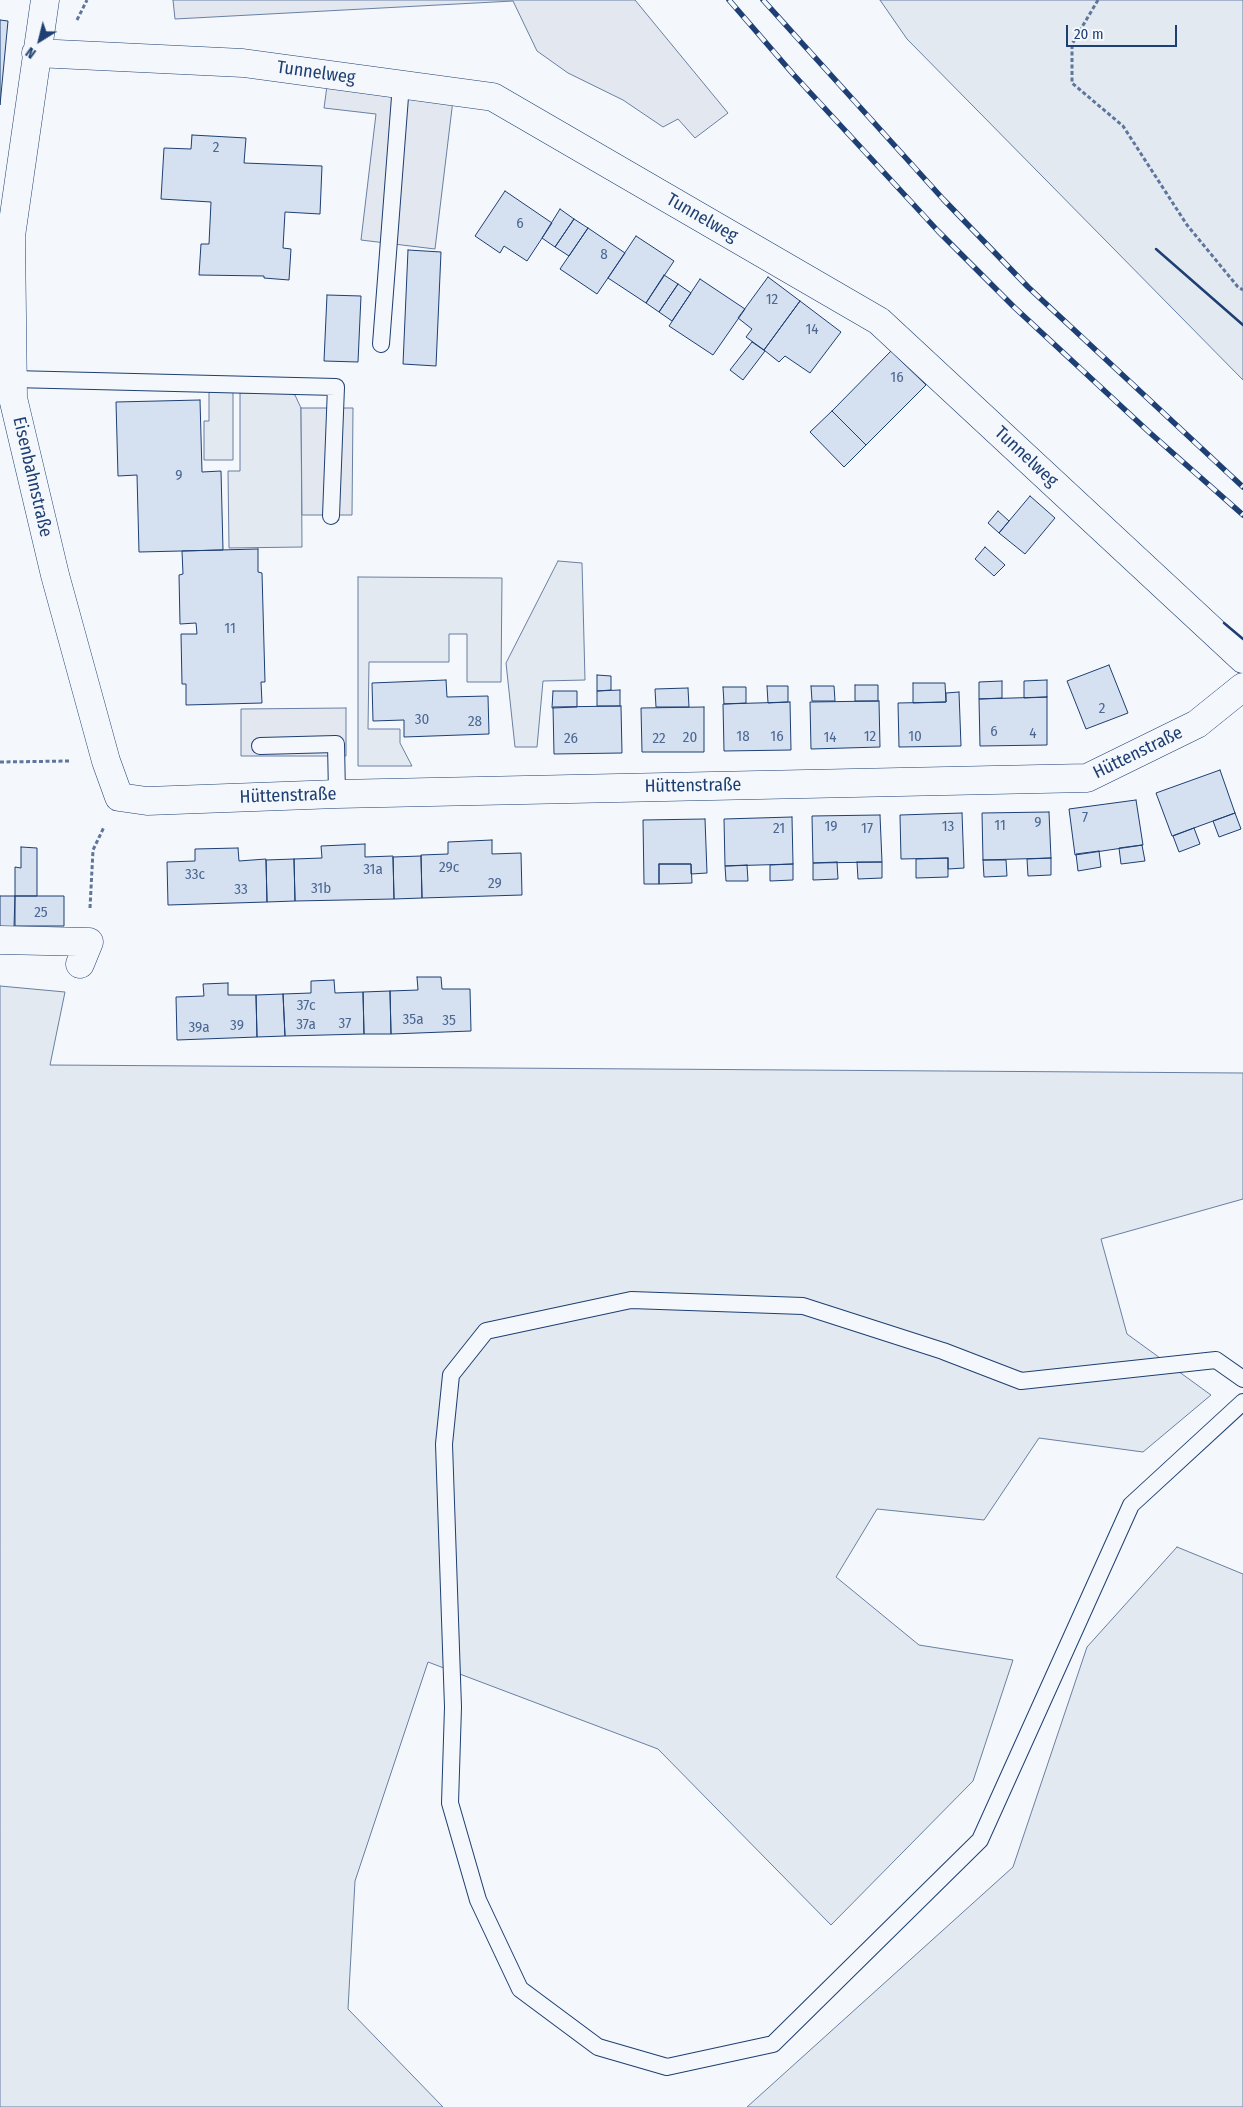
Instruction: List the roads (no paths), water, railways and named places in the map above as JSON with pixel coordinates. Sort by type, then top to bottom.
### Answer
[{"type":"street","name":"Eisenbahnstraße","points":[[45,0],[6,236],[13,398],[55,575],[106,761],[119,797]]},
{"type":"street","name":"Tunnelweg","points":[[36,53],[243,63],[493,97],[879,321],[1243,659]]},
{"type":"street","name":"Hüttenstraße","points":[[119,797],[147,801],[337,794],[1087,778],[1197,724],[1243,687]]},
{"type":"street","points":[[0,940],[84,953]]},
{"type":"lane","points":[[381,344],[401,84]]},
{"type":"lane","points":[[13,378],[336,387],[331,516]]},
{"type":"lane","points":[[260,746],[336,744],[337,794]]},
{"type":"lane","points":[[1243,1379],[1216,1360],[1021,1381],[944,1351],[803,1306],[631,1300],[486,1331],[451,1375],[444,1444],[454,1707],[450,1803],[478,1900],[520,1989],[598,2047],[667,2066],[773,2044],[980,1840],[1131,1504],[1243,1402]]},
{"type":"railway","points":[[729,0],[793,74],[938,231],[1014,307],[1149,432],[1243,515]]},
{"type":"railway","points":[[763,0],[943,199],[1028,287],[1243,487]]}]
